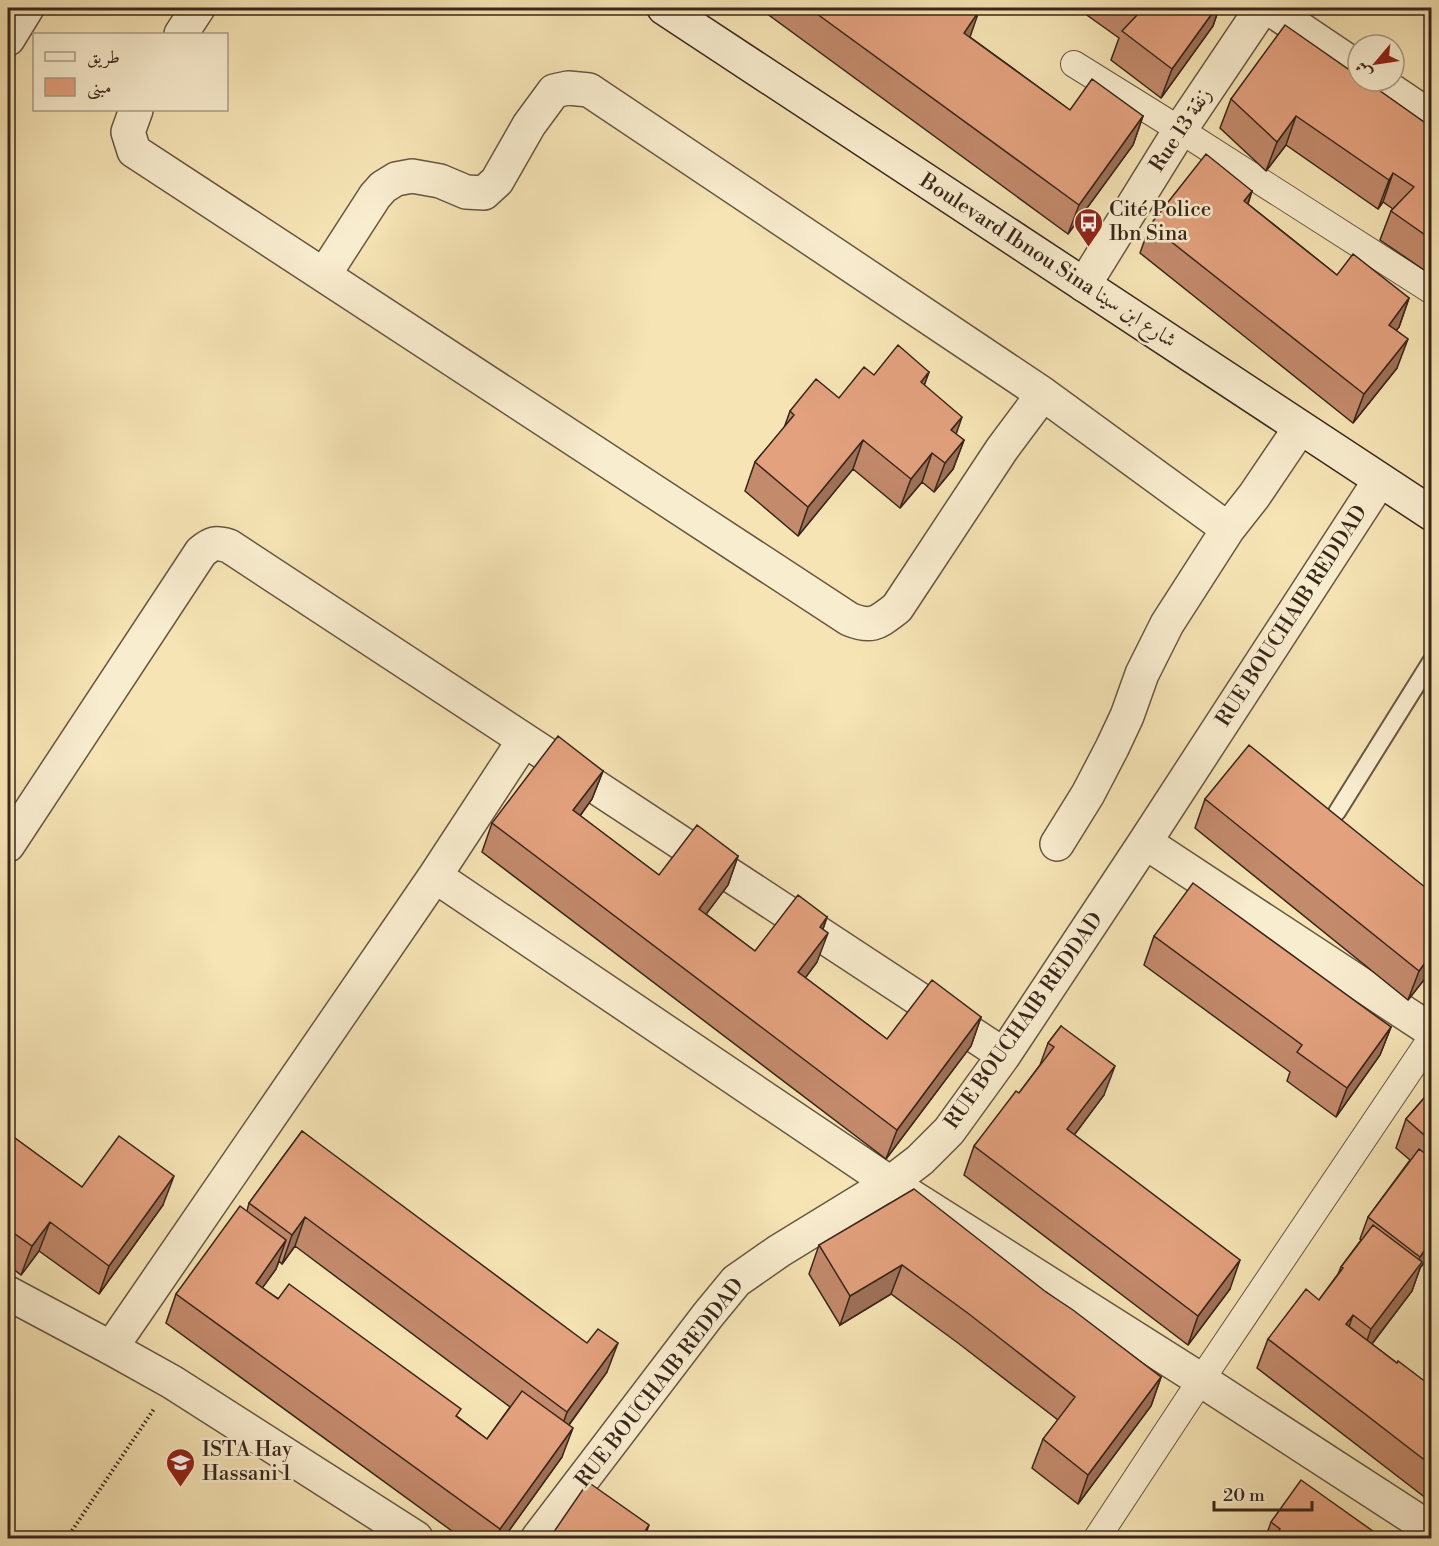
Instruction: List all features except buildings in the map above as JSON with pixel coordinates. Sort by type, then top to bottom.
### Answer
[{"type":"street","points":[[8,39],[27,8]]},
{"type":"street","points":[[182,33],[198,8]]},
{"type":"street","name":"Boulevard Ibnou Sina شارع ابن سينا","points":[[664,8],[1431,514]]},
{"type":"street","name":"Rue 13 زنقة","points":[[1083,285],[1180,130],[1262,8]]},
{"type":"street","points":[[1269,8],[1346,60]]},
{"type":"street","points":[[1074,64],[1431,291]]},
{"type":"street","points":[[324,275],[375,196],[383,188],[396,179],[412,176],[440,181],[466,192],[483,193],[497,181],[529,124],[554,91],[568,88],[589,90],[1043,394],[1228,529]]},
{"type":"street","points":[[1395,93],[1431,118]]},
{"type":"street","points":[[136,111],[128,132],[134,151],[849,619],[859,623],[876,623],[897,608],[1002,449],[1043,394]]},
{"type":"street","points":[[1057,844],[1088,794],[1112,748],[1127,716],[1142,674],[1167,624],[1228,529],[1254,496],[1300,428]]},
{"type":"street","name":"RUE BOUCHAIB REDDAD","points":[[538,1539],[736,1281],[788,1245],[890,1183],[920,1160],[949,1131],[1004,1055],[1145,843],[1380,480]]},
{"type":"street","points":[[8,845],[201,552],[210,544],[220,543],[228,546],[1004,1055]]},
{"type":"street","points":[[111,1348],[435,876],[524,740]]},
{"type":"street","points":[[1145,843],[1431,1031]]},
{"type":"street","points":[[435,876],[890,1183],[1201,1380],[1431,1530]]},
{"type":"street","points":[[1097,1539],[1431,1037]]},
{"type":"street","points":[[8,1293],[172,1382],[416,1539]]},
{"type":"lane","points":[[1337,812],[1431,660]]},
{"type":"path","points":[[67,1539],[172,1382]]},
{"type":"place","name":"Cité Police Ibn Sina","points":[[1088,248]]},
{"type":"place","name":"ISTA Hay Hassani 1","points":[[181,1488]]}]
